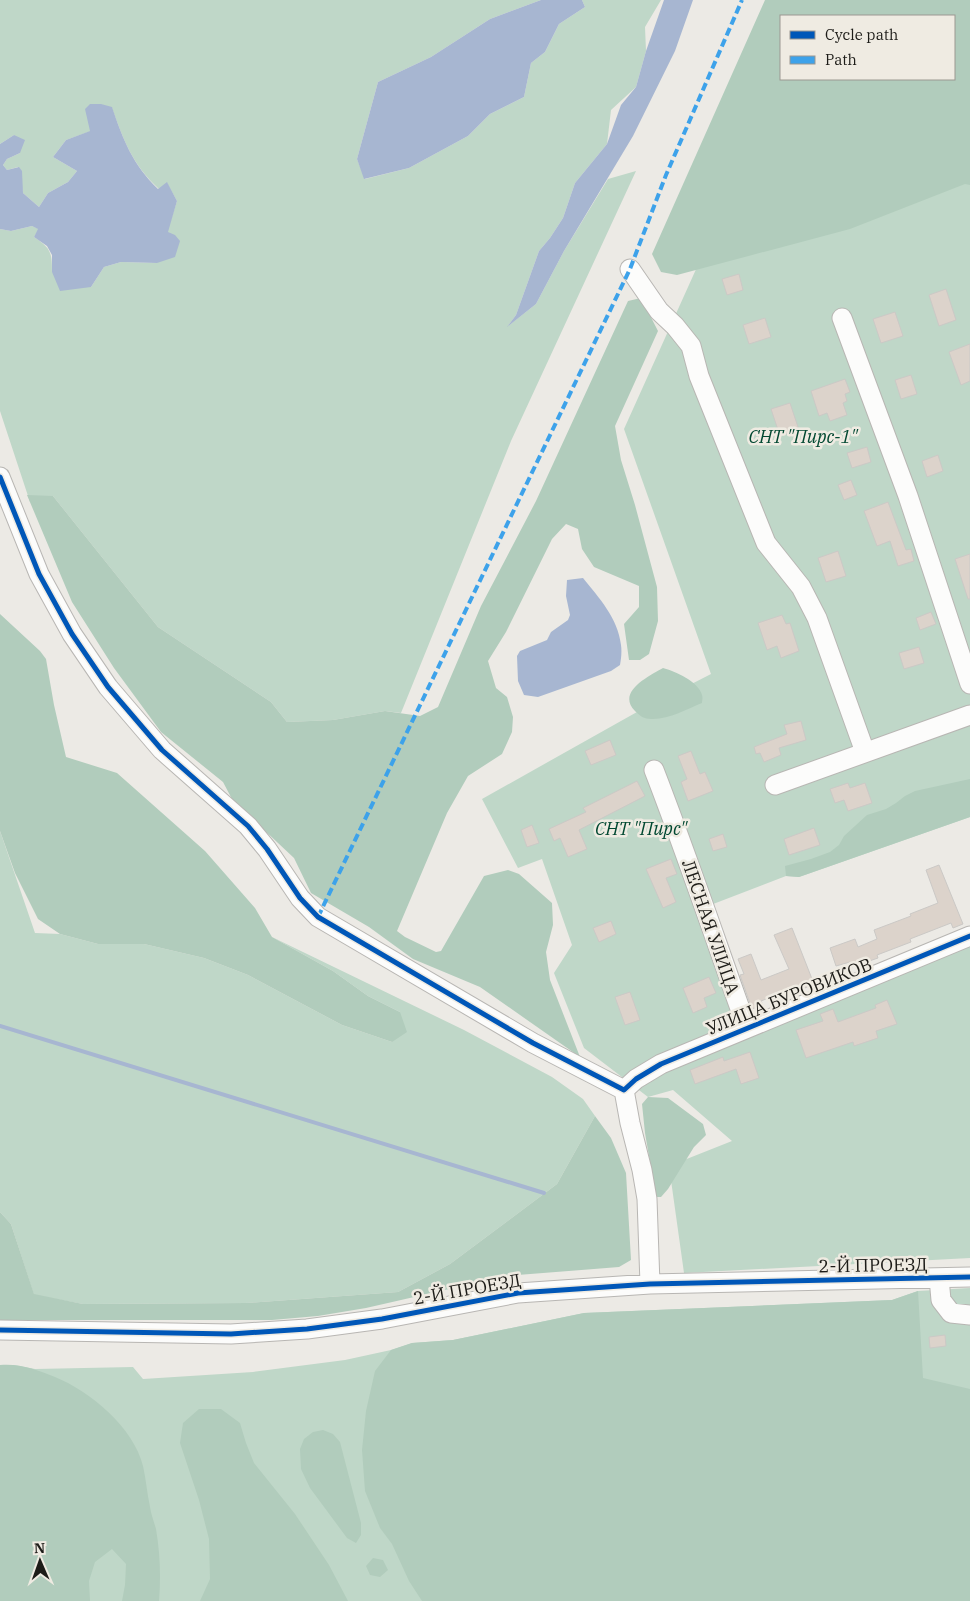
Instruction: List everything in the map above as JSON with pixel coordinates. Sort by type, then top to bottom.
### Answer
[{"type":"street","points":[[630,269],[659,311],[675,326],[691,346],[699,376],[766,543],[801,587],[817,618],[865,752]]},
{"type":"street","points":[[842,318],[908,496],[970,684]]},
{"type":"street","points":[[0,477],[39,574],[72,634],[108,687],[162,750],[248,826],[267,849],[300,898],[318,917],[533,1043],[624,1090],[647,1199],[650,1284]]},
{"type":"street","points":[[775,784],[970,715]]},
{"type":"street","name":"ЛЕСНАЯ УЛИЦА","points":[[654,770],[678,831],[746,1028]]},
{"type":"street","name":"УЛИЦА БУРОВИКОВ","points":[[624,1090],[636,1079],[661,1064],[970,936]]},
{"type":"street","name":"2-Й ПРОЕЗД","points":[[0,1330],[231,1334],[307,1330],[382,1319],[518,1293],[650,1284],[970,1277]]},
{"type":"street","points":[[939,1278],[941,1300],[951,1314],[970,1315]]},
{"type":"green space","points":[[0,0],[541,0],[490,19],[431,57],[378,82],[357,159],[365,179],[409,168],[468,136],[490,114],[524,97],[531,63],[545,52],[559,24],[585,7],[582,0],[661,0],[645,27],[646,51],[636,87],[611,110],[607,144],[575,183],[563,218],[539,251],[516,315],[508,326],[536,304],[564,251],[608,179],[636,171],[511,441],[401,713],[385,711],[333,720],[287,722],[271,702],[158,627],[53,496],[30,502],[0,411],[0,229],[11,231],[32,226],[39,229],[34,237],[44,244],[51,255],[52,272],[91,287],[104,267],[121,262],[157,263],[177,201],[167,183],[159,189],[135,161],[125,142],[112,108],[91,131],[66,140],[53,157],[77,171],[68,182],[48,193],[39,207],[23,193],[18,167],[7,170],[3,165],[7,159],[20,153],[14,135],[0,144]]},
{"type":"green space","points":[[765,0],[970,0],[970,185],[965,184],[850,229],[677,275],[661,272],[652,254]]},
{"type":"green space","points":[[970,181],[970,817],[799,877],[786,876],[708,906],[755,1034],[970,945],[970,1258],[684,1273],[669,1166],[732,1141],[673,1090],[648,1097],[584,1048],[554,973],[572,945],[542,859],[518,868],[482,799],[637,712],[711,674],[624,429],[702,256]]},
{"type":"green space","points":[[641,298],[658,331],[615,426],[621,460],[657,587],[658,621],[649,654],[640,660],[629,660],[624,624],[639,607],[639,586],[594,567],[582,549],[578,529],[566,524],[552,539],[506,632],[488,661],[496,688],[507,697],[513,717],[512,732],[502,754],[468,776],[447,813],[397,931],[436,952],[441,951],[484,876],[508,870],[519,874],[552,903],[553,925],[546,952],[550,980],[580,1057],[480,987],[413,959],[369,927],[311,893],[294,858],[233,801],[223,782],[161,732],[114,668],[72,602],[27,495],[53,496],[158,627],[271,702],[287,722],[333,720],[385,711],[420,716],[438,707],[481,606],[536,501],[628,301]]},
{"type":"green space","points":[[0,614],[40,651],[46,659],[66,757],[117,773],[205,851],[255,908],[272,937],[333,971],[368,996],[400,1012],[407,1032],[392,1042],[342,1025],[248,975],[204,958],[144,944],[98,944],[60,934],[38,919],[15,873],[0,831]]},
{"type":"green space","points":[[663,668],[680,674],[692,682],[700,690],[702,703],[664,718],[644,718],[630,704],[629,697],[637,685]]},
{"type":"green space","points":[[970,779],[970,817],[799,877],[786,876],[785,866],[830,852],[867,815],[886,809],[915,791]]},
{"type":"green space","points":[[0,831],[35,933],[60,934],[98,944],[144,944],[204,958],[248,975],[342,1025],[392,1042],[400,1012],[368,996],[333,971],[272,937],[464,1030],[552,1077],[583,1099],[595,1116],[557,1184],[450,1264],[398,1292],[246,1303],[83,1304],[34,1295],[11,1224],[0,1212]]},
{"type":"green space","points":[[648,1097],[668,1098],[703,1124],[706,1135],[694,1147],[661,1197],[656,1197],[645,1133],[642,1104]]},
{"type":"green space","points":[[595,1116],[611,1138],[626,1173],[631,1260],[619,1267],[506,1276],[366,1308],[318,1316],[272,1320],[0,1320],[0,1212],[11,1224],[34,1294],[83,1304],[246,1303],[398,1292],[450,1264],[557,1184]]},
{"type":"green space","points":[[970,1288],[970,1601],[0,1601],[0,1365],[14,1365],[35,1369],[133,1367],[143,1379],[253,1372],[345,1360],[391,1350],[412,1343],[453,1340],[584,1313],[892,1300],[918,1291]]},
{"type":"green space","points":[[918,1291],[923,1378],[970,1389],[970,1601],[422,1601],[409,1581],[392,1544],[380,1528],[365,1491],[362,1450],[366,1411],[375,1371],[391,1350],[412,1343],[453,1340],[584,1313],[892,1300]]},
{"type":"green space","points":[[0,1365],[28,1368],[49,1374],[68,1383],[82,1391],[109,1412],[130,1438],[143,1466],[150,1510],[156,1529],[160,1565],[159,1601],[122,1601],[126,1564],[112,1549],[95,1562],[89,1581],[90,1601],[0,1601]]},
{"type":"green space","points":[[199,1409],[221,1409],[240,1423],[254,1463],[295,1514],[329,1565],[348,1601],[200,1601],[210,1579],[209,1539],[199,1500],[180,1443],[183,1423]]},
{"type":"green space","points":[[323,1430],[333,1434],[340,1442],[361,1523],[361,1535],[356,1543],[347,1538],[310,1488],[301,1469],[300,1449],[304,1439],[313,1432]]},
{"type":"green space","points":[[373,1558],[383,1560],[388,1570],[380,1577],[370,1575],[366,1566]]},
{"type":"water","points":[[541,0],[582,0],[585,7],[559,24],[545,52],[531,63],[524,97],[490,114],[468,136],[409,168],[364,179],[357,159],[378,82],[431,57],[490,19]]},
{"type":"water","points":[[664,0],[693,0],[675,51],[633,136],[564,251],[536,304],[507,327],[516,315],[539,251],[563,218],[575,183],[607,144],[621,105],[636,87],[646,51]]},
{"type":"water","points":[[90,104],[112,107],[125,141],[142,171],[158,189],[167,182],[177,201],[168,232],[175,235],[180,241],[175,257],[157,263],[121,262],[104,267],[91,287],[60,291],[52,272],[52,255],[47,246],[34,237],[38,229],[32,226],[11,231],[0,229],[0,144],[14,135],[25,140],[20,153],[7,159],[3,165],[7,170],[19,167],[22,171],[23,193],[39,207],[48,193],[68,182],[77,171],[53,157],[66,140],[90,131],[85,109]]},
{"type":"water","points":[[583,578],[607,609],[616,626],[621,648],[620,665],[611,671],[538,697],[524,695],[518,681],[517,656],[520,651],[547,640],[551,632],[568,620],[570,615],[566,596],[567,580]]},
{"type":"building","points":[[739,274],[743,290],[727,295],[722,279]]},
{"type":"building","points":[[946,289],[956,320],[939,326],[929,295]]},
{"type":"building","points":[[895,312],[903,336],[881,343],[873,319]]},
{"type":"building","points":[[765,318],[771,337],[749,344],[743,325]]},
{"type":"building","points":[[970,344],[970,381],[961,385],[949,352]]},
{"type":"building","points":[[911,375],[917,394],[901,399],[895,380]]},
{"type":"building","points":[[845,379],[850,392],[845,394],[847,401],[843,403],[847,415],[830,421],[827,413],[819,416],[811,391]]},
{"type":"building","points":[[790,403],[799,430],[780,436],[771,409]]},
{"type":"building","points":[[867,447],[871,462],[852,468],[847,453]]},
{"type":"building","points":[[938,455],[943,471],[927,477],[922,461]]},
{"type":"building","points":[[851,480],[857,495],[844,500],[838,485]]},
{"type":"building","points":[[888,502],[906,550],[911,549],[914,561],[898,566],[890,541],[877,546],[864,511]]},
{"type":"building","points":[[838,551],[846,576],[826,582],[818,558]]},
{"type":"building","points":[[970,554],[970,599],[968,599],[955,559]]},
{"type":"building","points":[[931,612],[936,624],[920,630],[916,618]]},
{"type":"building","points":[[782,615],[786,624],[790,623],[799,651],[781,658],[777,646],[767,650],[758,623]]},
{"type":"building","points":[[919,647],[924,663],[904,669],[899,653]]},
{"type":"building","points":[[801,721],[806,740],[779,748],[781,755],[764,762],[760,753],[756,754],[754,747],[787,734],[784,725]]},
{"type":"building","points":[[610,740],[616,755],[591,765],[585,751]]},
{"type":"building","points":[[691,751],[700,774],[705,772],[713,791],[688,801],[681,782],[687,779],[678,756]]},
{"type":"building","points":[[637,781],[645,796],[579,830],[587,849],[568,857],[560,838],[554,841],[549,829],[586,812],[583,808]]},
{"type":"building","points":[[848,783],[850,788],[865,783],[872,803],[848,811],[844,800],[835,803],[830,789]]},
{"type":"building","points":[[532,825],[539,843],[527,847],[521,830]]},
{"type":"building","points":[[814,828],[820,845],[789,855],[784,839]]},
{"type":"building","points":[[723,834],[727,847],[713,851],[709,839]]},
{"type":"building","points":[[671,859],[677,874],[666,878],[676,902],[663,908],[646,869]]},
{"type":"building","points":[[939,865],[963,924],[953,928],[951,923],[910,939],[911,942],[877,955],[878,958],[852,967],[850,962],[836,966],[830,948],[855,939],[858,947],[877,939],[874,930],[938,903],[926,870]]},
{"type":"building","points":[[611,921],[616,934],[599,942],[593,928]]},
{"type":"building","points":[[792,928],[814,984],[798,991],[796,987],[761,1001],[763,1005],[752,1009],[740,975],[744,974],[738,959],[751,954],[761,980],[789,969],[774,935]]},
{"type":"building","points":[[709,977],[716,993],[704,998],[707,1007],[693,1013],[683,988]]},
{"type":"building","points":[[630,992],[640,1020],[625,1025],[615,997]]},
{"type":"building","points":[[887,1000],[897,1024],[876,1031],[878,1038],[854,1046],[853,1042],[806,1058],[796,1030],[823,1021],[820,1014],[833,1009],[838,1022],[876,1008],[875,1005]]},
{"type":"building","points":[[750,1052],[759,1078],[741,1084],[736,1069],[695,1084],[690,1070],[723,1057],[724,1061]]},
{"type":"building","points":[[945,1335],[946,1346],[930,1348],[929,1337]]},
{"type":"waterway","points":[[0,1026],[544,1193]]},
{"type":"marked path","points":[[318,917],[630,269],[666,175],[742,0]]},
{"type":"cycle path","points":[[0,477],[39,574],[72,634],[108,687],[162,750],[248,826],[267,849],[300,898],[318,917],[533,1043],[624,1090],[636,1079],[661,1064],[970,936]]},
{"type":"cycle path","points":[[0,1330],[231,1334],[307,1329],[382,1319],[518,1293],[650,1284],[970,1277]]},
{"type":"park label","name":"СНТ \"Пирс-1\"","points":[[803,436]]},
{"type":"park label","name":"СНТ \"Пирс\"","points":[[641,828]]}]
